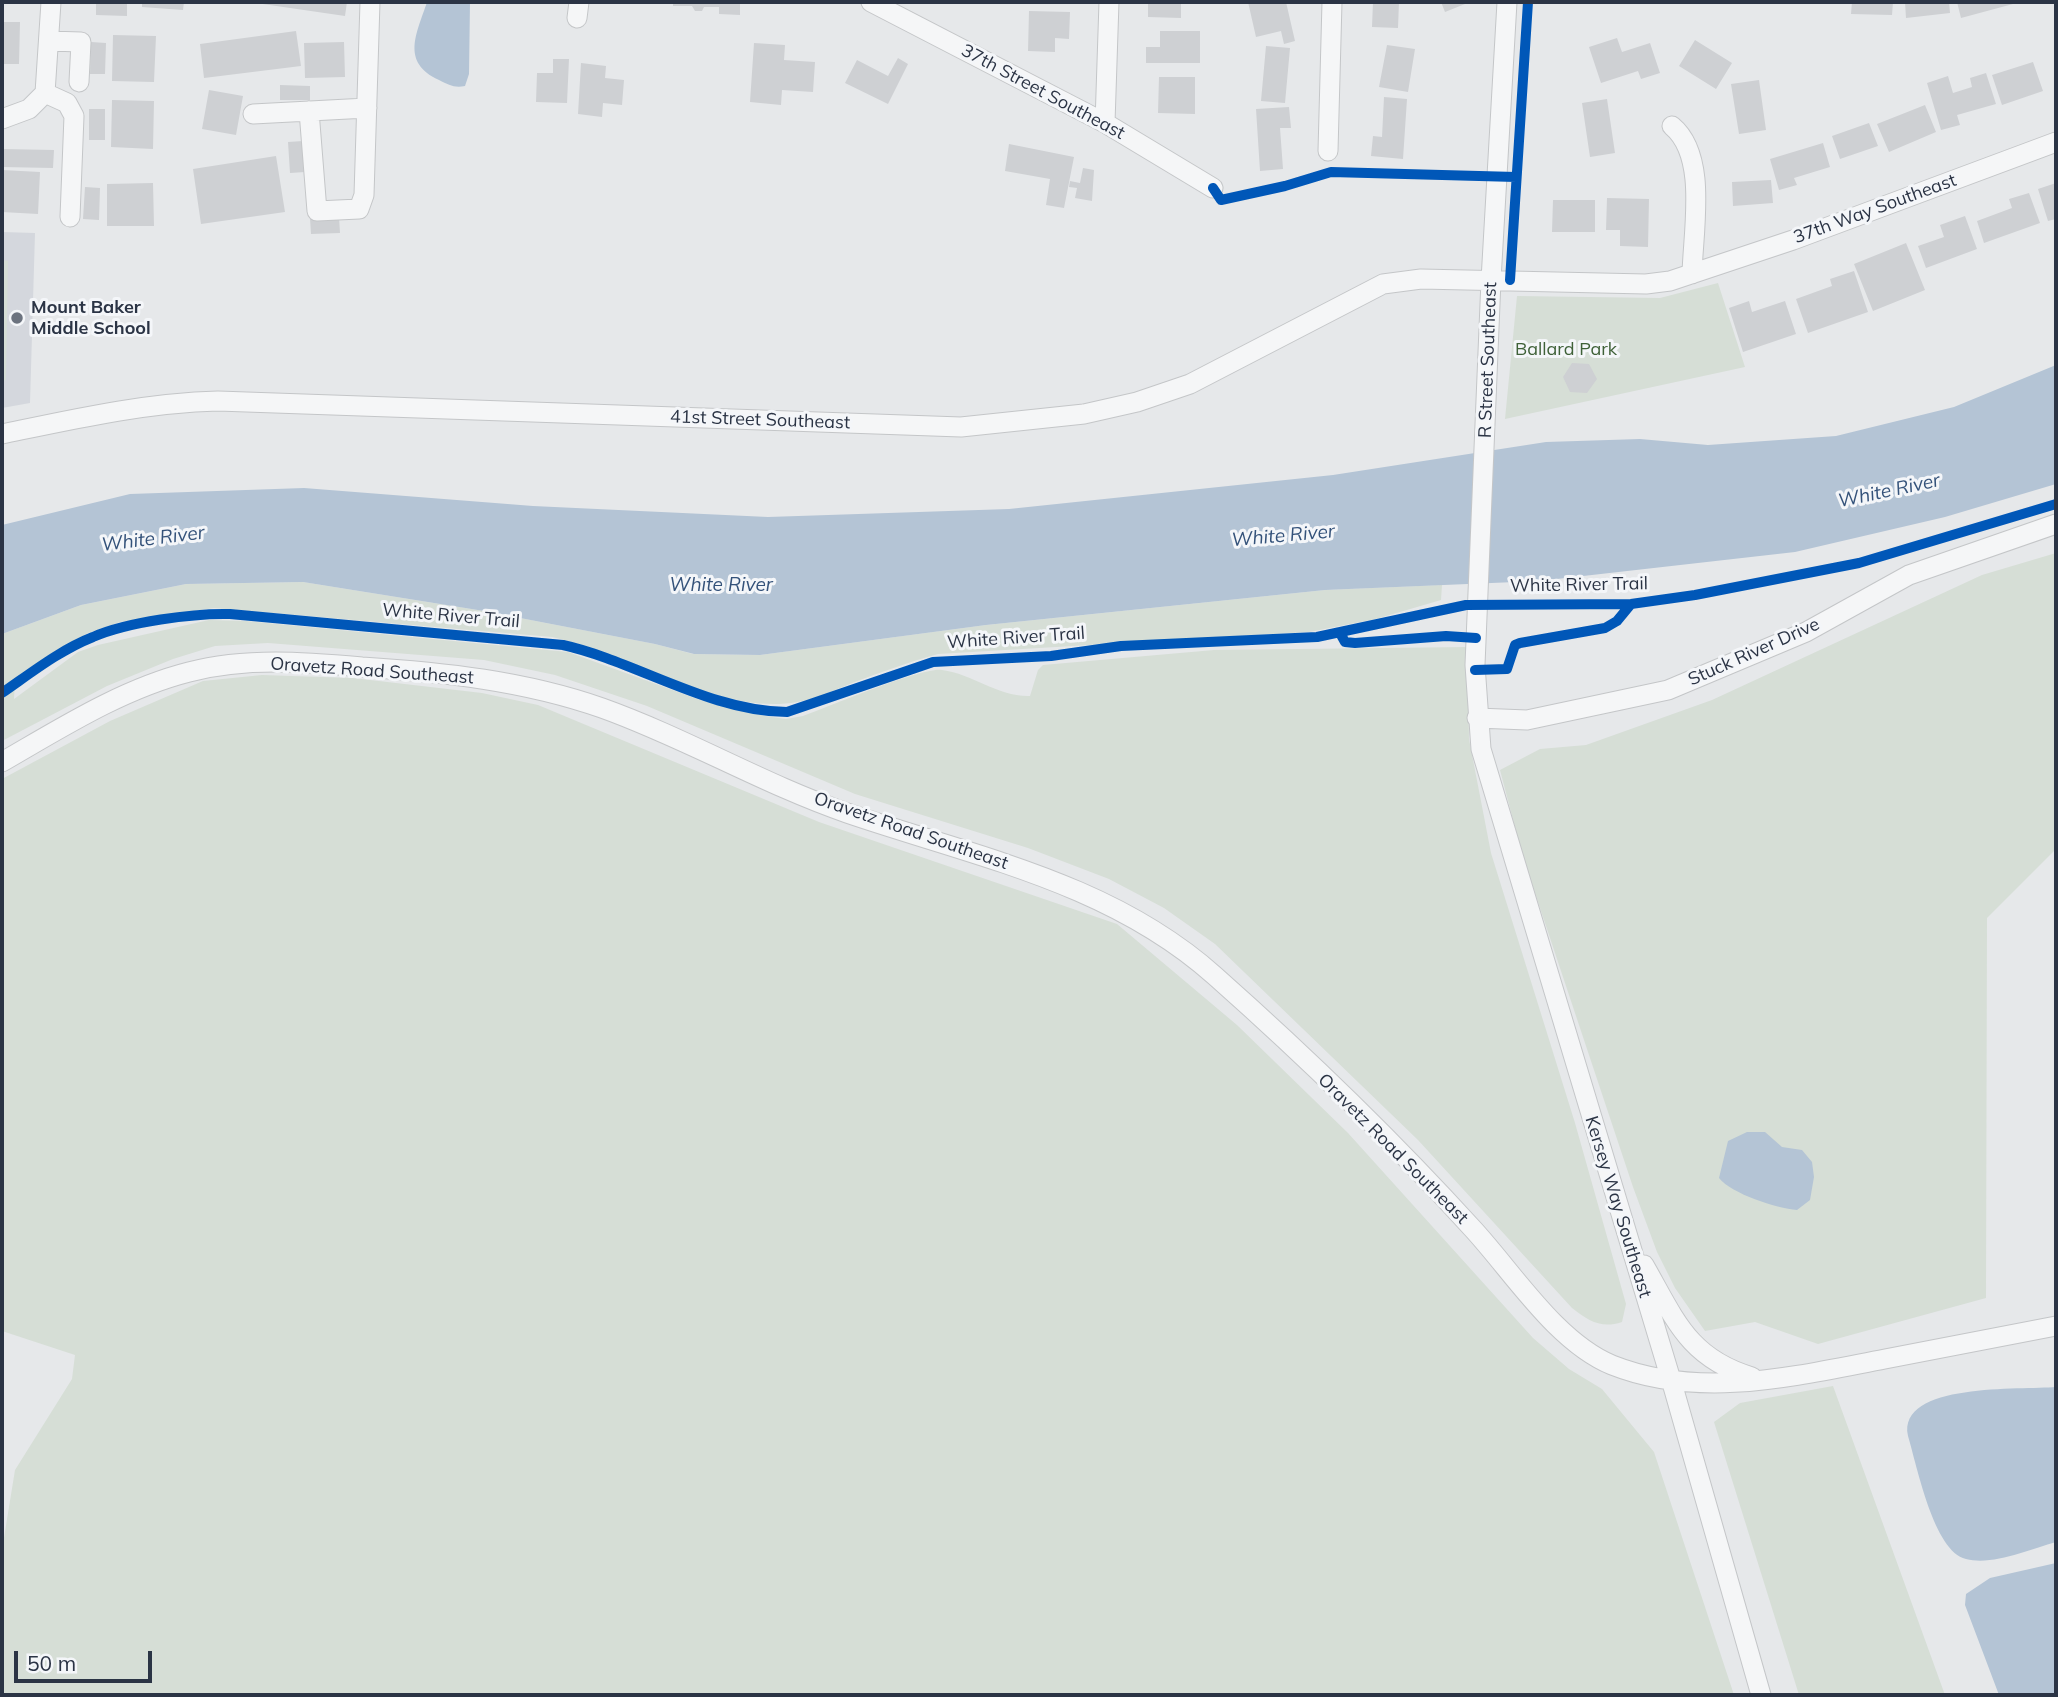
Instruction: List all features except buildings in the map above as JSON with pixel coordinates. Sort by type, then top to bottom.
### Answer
[{"type":"street","points":[[2,119],[29,109],[45,93],[51,2]]},
{"type":"street","points":[[309,111],[317,211],[359,209],[364,195],[370,2]]},
{"type":"street","name":"37th Street Southeast","points":[[871,2],[1105,123],[1213,188]]},
{"type":"street","points":[[1105,123],[1109,2]]},
{"type":"street","points":[[1328,151],[1332,2]]},
{"type":"street","name":"R Street Southeast","points":[[1477,718],[1475,665],[1491,280],[1507,2]]},
{"type":"street","points":[[49,41],[81,42],[79,82]]},
{"type":"street","points":[[45,93],[67,103],[73,109],[70,217]]},
{"type":"street","points":[[253,114],[367,108]]},
{"type":"street","points":[[1491,280],[1646,284],[1692,274],[1695,164],[1682,134],[1672,126]]},
{"type":"street","name":"37th Way Southeast","points":[[1692,274],[1793,240],[2056,142]]},
{"type":"street","name":"41st Street Southeast","points":[[2,433],[126,408],[169,402],[218,401],[961,427],[1028,422],[1137,402],[1190,384],[1383,284],[1421,279],[1491,280]]},
{"type":"street","name":"Stuck River Drive","points":[[1477,718],[1527,720],[1668,690],[1806,632],[1909,575],[2056,524]]},
{"type":"street","name":"Oravetz Road Southeast","points":[[2,762],[126,695],[192,671],[243,663],[298,662],[459,676],[508,683],[597,706],[841,811],[1057,881],[1096,897],[1171,940],[1267,1024],[1383,1138],[1470,1225],[1573,1340],[1609,1364],[1672,1383],[1767,1381],[2056,1326]]},
{"type":"street","name":"Kersey Way Southeast","points":[[1477,718],[1487,775],[1672,1383],[1761,1695]]},
{"type":"street","points":[[1626,1235],[1688,1339],[1709,1360],[1767,1381]]},
{"type":"shaded area","name":"Mount Baker Middle School","points":[[2,232],[35,233],[30,403],[2,408]]},
{"type":"green space","points":[[2,260],[8,261],[6,380],[2,381]]},
{"type":"green space","name":"Ballard Park","points":[[1718,283],[1745,367],[1505,419],[1517,296],[1660,298]]},
{"type":"green space","points":[[2056,553],[2056,849],[1987,918],[1986,1298],[1818,1344],[1755,1322],[1705,1331],[1675,1288],[1657,1252],[1633,1187],[1522,854],[1500,770],[1540,749],[1586,745],[1712,700],[1982,575]]},
{"type":"green space","points":[[303,582],[484,611],[655,644],[693,654],[760,655],[986,625],[1325,590],[1442,585],[1441,600],[1376,619],[1309,632],[938,654],[811,699],[767,704],[705,692],[581,645],[552,637],[214,608],[120,622],[88,633],[15,678],[14,699],[78,652],[209,620],[246,621],[568,652],[700,700],[786,719],[803,716],[896,681],[931,671],[953,672],[1007,693],[1030,696],[1038,670],[1043,665],[1214,650],[1467,647],[1469,739],[1491,853],[1575,1123],[1626,1304],[1622,1322],[1601,1324],[1572,1308],[1418,1140],[1215,944],[1164,908],[1109,879],[1028,848],[855,794],[647,706],[555,675],[484,660],[268,643],[215,646],[173,659],[107,686],[2,741],[2,634],[81,605],[186,584]]},
{"type":"green space","points":[[262,675],[353,678],[482,693],[538,705],[819,822],[1117,924],[1237,1025],[1348,1133],[1533,1338],[1569,1369],[1602,1389],[1654,1452],[1734,1695],[2,1695],[2,1550],[15,1470],[72,1379],[75,1355],[2,1331],[2,779],[110,721],[203,681]]},
{"type":"green space","points":[[1833,1386],[1945,1695],[1799,1695],[1714,1422],[1740,1403]]},
{"type":"water","points":[[427,2],[470,2],[469,74],[465,86],[446,83],[427,73],[419,65],[415,56],[416,36]]},
{"type":"water","name":"White River","points":[[2056,365],[2056,484],[1945,517],[1795,552],[1539,581],[1325,590],[986,625],[760,655],[694,654],[484,611],[303,582],[186,584],[81,605],[2,634],[2,525],[130,494],[304,488],[533,506],[768,517],[1009,509],[1333,475],[1546,442],[1640,439],[1708,445],[1836,436],[1954,407]]},
{"type":"water","points":[[1747,1132],[1765,1132],[1782,1147],[1802,1150],[1812,1162],[1814,1177],[1810,1200],[1797,1210],[1778,1206],[1744,1195],[1719,1178],[1728,1141]]},
{"type":"water","points":[[2056,1387],[2056,1542],[1988,1560],[1966,1559],[1955,1553],[1945,1541],[1928,1506],[1908,1436],[1910,1419],[1922,1406],[1965,1392]]},
{"type":"water","points":[[2056,1563],[2056,1695],[1999,1695],[1965,1605],[1966,1594],[1990,1578]]},
{"type":"cycle path","points":[[1510,280],[1528,2]]},
{"type":"cycle path","points":[[1213,188],[1221,200],[1285,186],[1331,172],[1516,177]]},
{"type":"cycle path","name":"White River Trail","points":[[2,693],[57,655],[107,632],[161,619],[230,614],[563,645],[590,652],[730,704],[787,712],[933,662],[1051,656],[1121,646],[1317,637],[1466,605],[1631,604],[1695,595],[1859,563],[2056,504]]},
{"type":"cycle path","name":"White River Trail","points":[[1475,670],[1507,669],[1515,645],[1520,643],[1605,628],[1617,621],[1631,604]]},
{"type":"cycle path","points":[[1340,633],[1345,642],[1355,643],[1446,636],[1476,638]]},
{"type":"place","name":"Mount Baker Middle School","points":[[17,318]]}]
